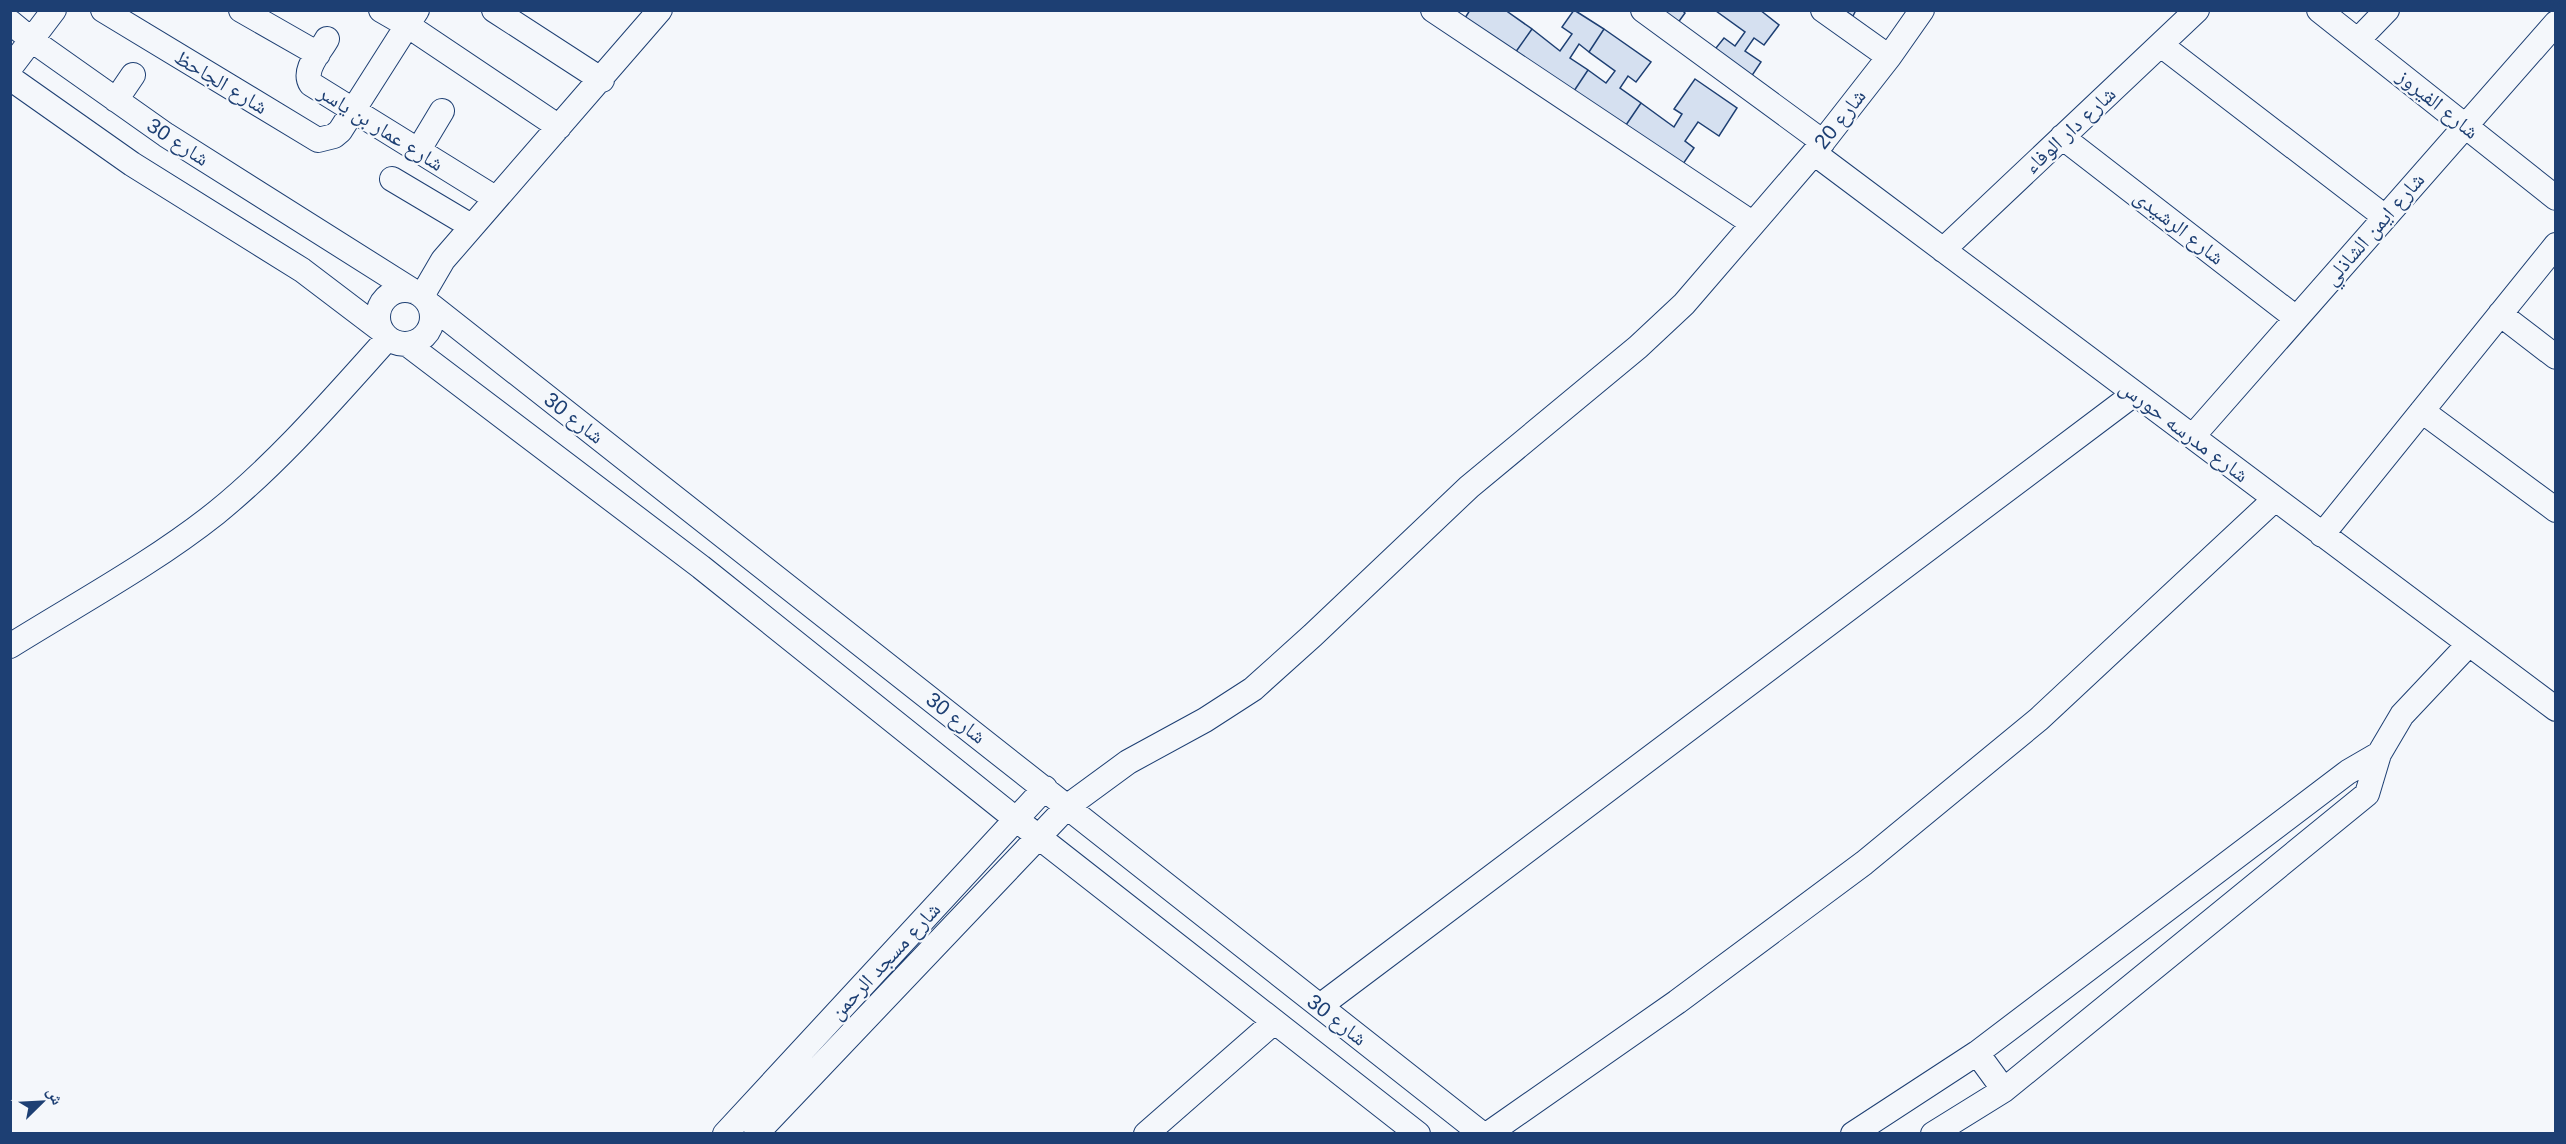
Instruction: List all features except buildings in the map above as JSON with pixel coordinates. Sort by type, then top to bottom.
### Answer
[{"type":"street","points":[[10,68],[33,41],[54,10]]},
{"type":"street","name":"شارع الجاحظ","points":[[103,10],[311,137],[326,139],[346,121]]},
{"type":"street","name":"شارع عمار بن ياسر","points":[[241,10],[323,47],[309,70],[308,80],[346,121],[418,151],[495,198]]},
{"type":"street","points":[[381,10],[412,18],[559,127]]},
{"type":"street","points":[[494,10],[602,80]]},
{"type":"street","points":[[422,297],[443,260],[471,226],[602,80],[660,10]]},
{"type":"street","name":"شارع مدرسه حورس","points":[[1643,10],[1943,250],[2556,709]]},
{"type":"street","points":[[1823,10],[1889,57]]},
{"type":"street","name":"شارع 20","points":[[1068,806],[1128,762],[1170,737],[1205,720],[1253,689],[1470,487],[1638,347],[1684,304],[1818,148],[1889,57],[1922,10]]},
{"type":"street","name":"شارع دار الوفاء","points":[[1943,250],[2197,10]]},
{"type":"street","name":"شارع الفيروز","points":[[2319,10],[2556,198]]},
{"type":"street","points":[[2358,40],[2387,10]]},
{"type":"street","points":[[1436,12],[1752,223]]},
{"type":"street","points":[[346,121],[412,18]]},
{"type":"street","name":"شارع 30","points":[[10,22],[33,41],[166,135],[422,297],[1482,1134]]},
{"type":"street","name":"شارع ايمن الشاذلي","points":[[2193,435],[2556,23]]},
{"type":"street","points":[[2161,45],[2385,217]]},
{"type":"street","points":[[116,100],[133,75]]},
{"type":"street","name":"شارع 30","points":[[10,78],[132,164],[302,270],[701,567],[1017,820],[1418,1134]]},
{"type":"street","points":[[418,151],[442,111]]},
{"type":"street","name":"شارع الرشيدى","points":[[2062,137],[2296,318]]},
{"type":"street","points":[[392,179],[471,226]]},
{"type":"street","points":[[2322,535],[2556,245]]},
{"type":"street","points":[[403,290],[422,297],[432,314],[431,325],[426,334],[417,341],[392,337],[378,319],[379,309],[384,299],[392,293],[403,290]]},
{"type":"street","points":[[2500,314],[2556,357]]},
{"type":"street","points":[[10,646],[170,546],[215,513],[308,427],[392,337]]},
{"type":"street","points":[[1320,1006],[2134,394]]},
{"type":"street","points":[[2422,411],[2556,510]]},
{"type":"street","points":[[1488,1134],[1677,1002],[1864,863],[2039,719],[2275,500]]},
{"type":"street","points":[[1933,1134],[2004,1090],[2367,794],[2379,754],[2402,715],[2468,645]]},
{"type":"street","points":[[1853,1134],[1977,1053],[2348,772],[2379,754]]},
{"type":"street","name":"شارع مسجد الرحمن","points":[[725,1134],[1017,820],[1044,788]]},
{"type":"street","name":"شارع مسجد الرحمن","points":[[756,1134],[1068,806]]},
{"type":"street","points":[[1211,972],[1237,940]]},
{"type":"street","points":[[1146,1134],[1274,1022]]},
{"type":"street","points":[[1977,1053],[2004,1090]]}]
